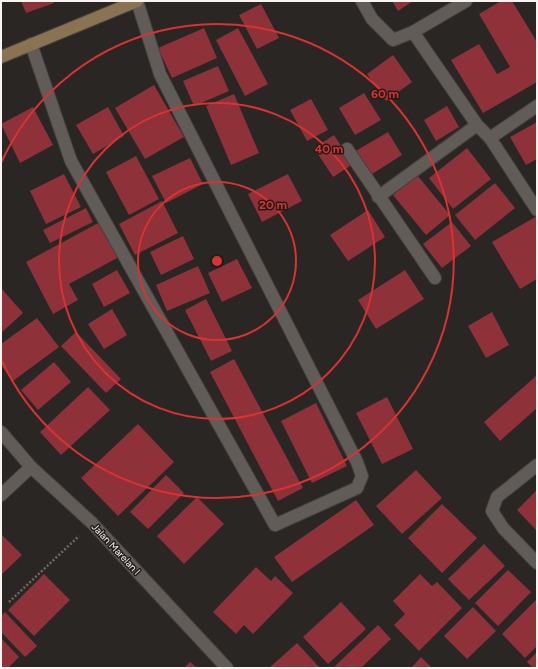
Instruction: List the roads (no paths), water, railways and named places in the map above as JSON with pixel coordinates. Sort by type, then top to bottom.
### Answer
[{"type":"street","points":[[1,57],[32,44],[137,1],[160,74],[346,441],[362,476],[357,488],[275,524],[71,161],[32,44]]},
{"type":"street","points":[[362,1],[372,19],[393,40],[413,32],[466,1]]},
{"type":"street","points":[[413,32],[477,125],[490,138],[537,210]]},
{"type":"street","points":[[490,138],[537,106]]},
{"type":"street","points":[[378,197],[477,125]]},
{"type":"street","points":[[347,149],[378,197],[436,278]]},
{"type":"street","name":"Jalan Marelan I","points":[[1,432],[31,467],[92,523],[228,668]]},
{"type":"street","points":[[537,466],[497,497],[492,511],[503,528],[537,563]]},
{"type":"street","points":[[1,495],[31,467]]}]
